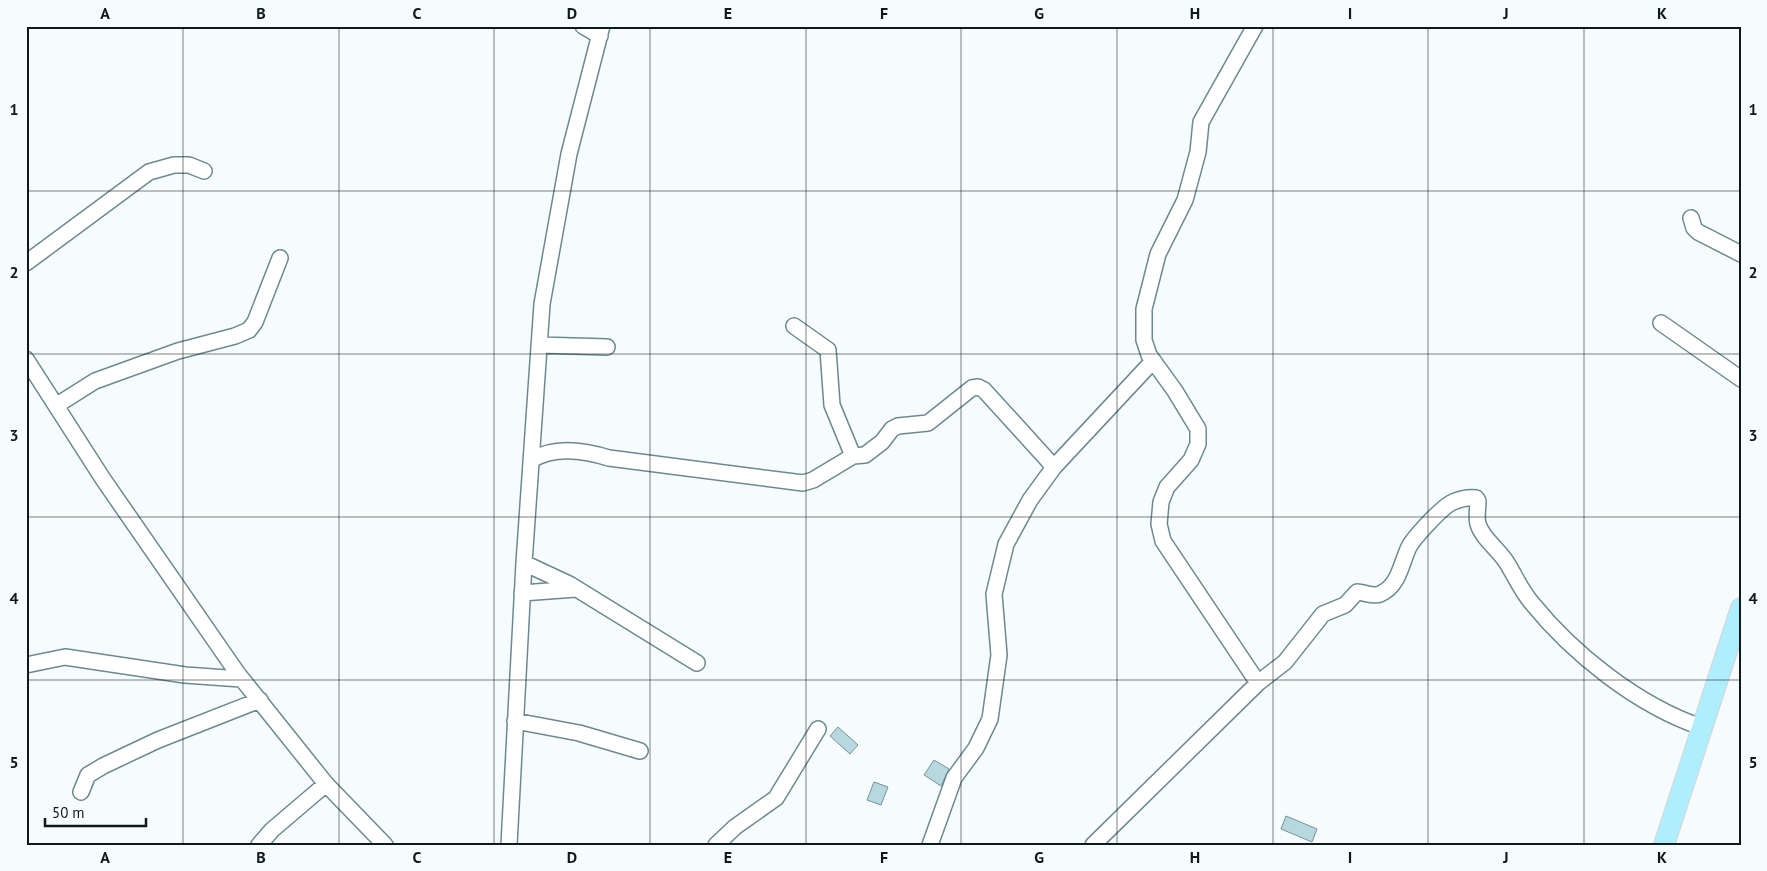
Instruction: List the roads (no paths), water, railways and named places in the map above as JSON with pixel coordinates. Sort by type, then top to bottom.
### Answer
[{"type":"main road","points":[[1664,845],[1741,608]]},
{"type":"street","points":[[509,845],[522,593],[542,304],[569,154],[601,31],[583,26]]},
{"type":"street","points":[[1255,26],[1201,122],[1198,152],[1185,200],[1158,254],[1144,309],[1143,324],[1146,348],[1153,361],[1176,390],[1198,429],[1198,444],[1191,460],[1167,487],[1160,502],[1159,524],[1163,541],[1258,682]]},
{"type":"street","points":[[26,262],[149,172],[174,165],[189,165],[204,171]]},
{"type":"street","points":[[1691,218],[1694,228],[1698,232],[1741,254]]},
{"type":"street","points":[[57,405],[95,381],[178,351],[235,336],[249,330],[280,258]]},
{"type":"street","points":[[1661,324],[1741,379]]},
{"type":"street","points":[[794,326],[828,350],[832,405],[853,456]]},
{"type":"street","points":[[539,345],[607,347]]},
{"type":"street","points":[[26,358],[103,479],[241,679],[260,700],[326,784],[385,845]]},
{"type":"street","points":[[930,845],[954,778],[976,748],[990,719],[999,656],[994,594],[1006,544],[1030,500],[1054,467],[1153,361]]},
{"type":"street","points":[[531,460],[540,455],[554,452],[590,452],[609,458],[794,483],[813,480],[853,456],[865,455],[882,442],[892,429],[898,426],[928,423],[972,388],[978,387],[984,390],[1054,467]]},
{"type":"street","points":[[1093,845],[1258,682],[1285,662],[1323,614],[1345,605],[1357,592],[1374,596],[1385,591],[1402,569],[1408,549],[1415,538],[1450,504],[1474,498],[1478,501],[1479,526],[1500,552],[1531,602],[1577,650],[1647,702],[1680,720],[1701,727]]},
{"type":"street","points":[[524,563],[558,578],[697,663]]},
{"type":"street","points":[[522,593],[576,589]]},
{"type":"street","points":[[26,665],[65,657],[185,675],[241,679]]},
{"type":"street","points":[[81,792],[88,775],[103,766],[158,740],[260,700]]},
{"type":"street","points":[[515,721],[579,733],[640,751]]},
{"type":"street","points":[[716,845],[736,827],[776,798],[818,729]]},
{"type":"street","points":[[259,845],[272,830],[326,784]]}]
